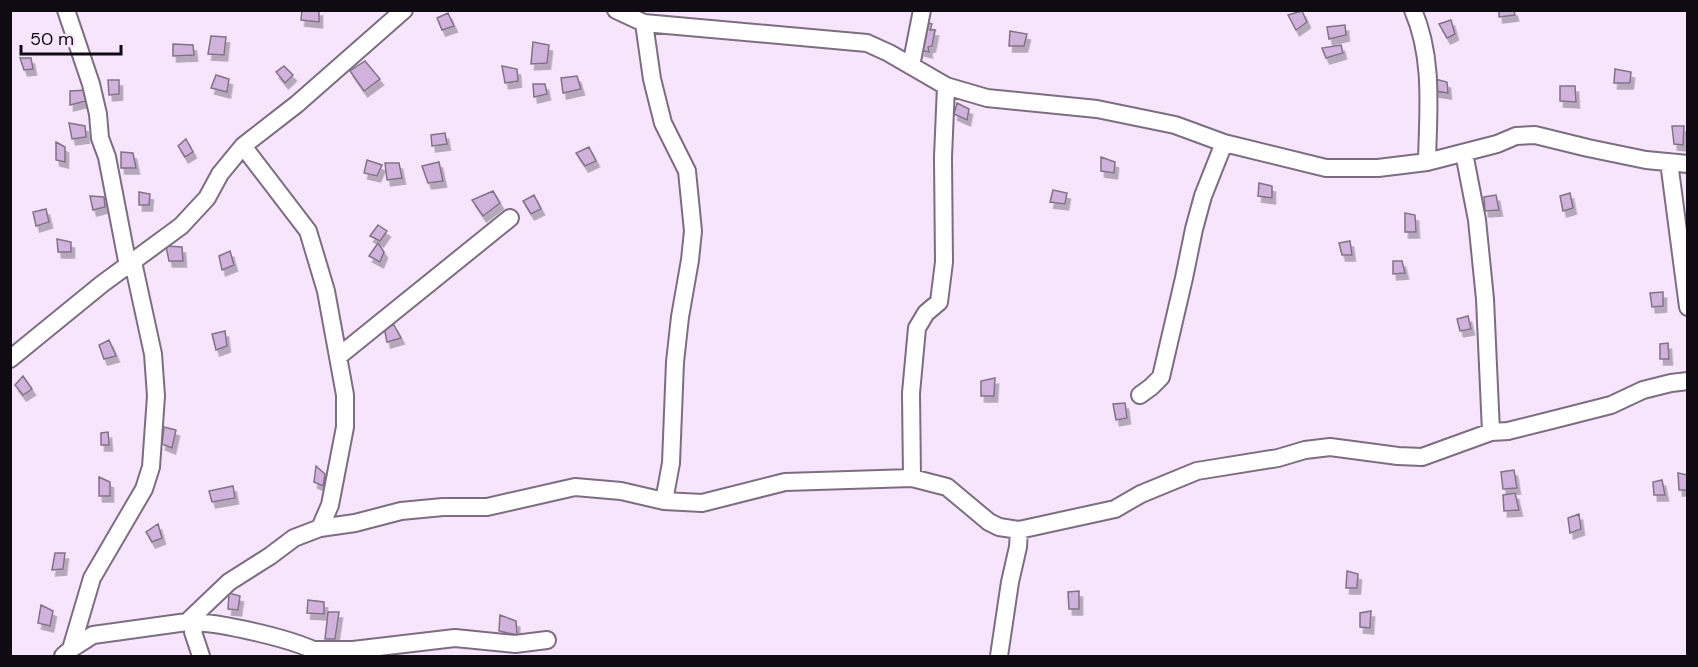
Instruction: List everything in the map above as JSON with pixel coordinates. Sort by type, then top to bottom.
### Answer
[{"type":"street","points":[[66,10],[91,84],[98,114],[100,138],[107,158],[130,264],[153,354],[156,396],[151,467],[144,489],[92,578],[67,653]]},
{"type":"street","points":[[10,360],[102,284],[181,226],[207,198],[220,174],[243,146],[297,104],[404,10]]},
{"type":"street","points":[[616,10],[644,23],[867,43],[946,86],[987,99],[1097,109],[1142,118],[1175,125],[1224,144],[1326,168],[1378,168],[1427,162],[1497,144],[1516,136],[1535,135],[1646,160],[1688,164]]},
{"type":"street","points":[[911,66],[922,10]]},
{"type":"street","points":[[1413,10],[1425,46],[1428,68],[1427,162]]},
{"type":"street","points":[[644,23],[652,79],[663,123],[687,171],[693,231],[675,362],[671,463],[664,501]]},
{"type":"street","points":[[912,478],[911,393],[917,327],[926,313],[939,302],[944,262],[943,157],[946,86]]},
{"type":"street","points":[[1140,394],[1161,377],[1185,278],[1194,229],[1203,196],[1224,144]]},
{"type":"street","points":[[243,146],[308,231],[326,291],[345,395],[345,427],[330,504],[320,528]]},
{"type":"street","points":[[1464,153],[1477,220],[1485,299],[1491,432]]},
{"type":"street","points":[[1669,162],[1688,308]]},
{"type":"street","points":[[339,356],[510,218]]},
{"type":"street","points":[[201,657],[192,622],[229,582],[294,538],[320,528],[402,512],[443,507],[487,507],[575,487],[621,491],[664,501],[702,503],[785,482],[912,478],[947,487],[989,522],[999,527],[1019,530],[1115,508],[1141,494],[1197,471],[1330,447],[1422,457],[1491,432],[1508,431],[1611,405],[1643,390],[1671,382],[1688,381]]},
{"type":"street","points":[[999,657],[1019,530]]},
{"type":"street","points":[[67,653],[93,635],[192,622],[226,626],[319,653],[455,638],[515,644],[547,640]]},
{"type":"building","points":[[302,10],[319,10],[319,22],[301,20]]},
{"type":"building","points":[[1499,10],[1514,10],[1515,15],[1499,17]]},
{"type":"building","points":[[1302,11],[1307,22],[1296,30],[1288,15]]},
{"type":"building","points":[[448,13],[454,26],[442,30],[437,18]]},
{"type":"building","points":[[1451,20],[1455,34],[1447,38],[1439,24]]},
{"type":"building","points":[[924,22],[932,24],[930,30],[935,30],[932,46],[928,47],[929,52],[921,50]]},
{"type":"building","points":[[1345,25],[1346,35],[1329,39],[1327,27]]},
{"type":"building","points":[[1010,31],[1027,34],[1024,46],[1009,46]]},
{"type":"building","points":[[211,36],[226,37],[224,55],[208,54]]},
{"type":"building","points":[[533,42],[549,45],[547,63],[531,64]]},
{"type":"building","points":[[173,44],[193,45],[194,55],[173,56]]},
{"type":"building","points":[[1341,45],[1343,53],[1326,58],[1322,48]]},
{"type":"building","points":[[20,58],[31,58],[33,69],[24,70]]},
{"type":"building","points":[[365,61],[380,79],[364,91],[350,71]]},
{"type":"building","points":[[284,66],[293,75],[285,83],[276,72]]},
{"type":"building","points":[[502,66],[517,69],[518,81],[505,83]]},
{"type":"building","points":[[1615,69],[1631,72],[1630,83],[1614,83]]},
{"type":"building","points":[[216,75],[229,79],[227,92],[211,88]]},
{"type":"building","points":[[577,76],[581,89],[563,93],[561,78]]},
{"type":"building","points":[[1435,79],[1447,82],[1448,93],[1435,91]]},
{"type":"building","points":[[108,80],[119,80],[119,94],[109,95]]},
{"type":"building","points":[[533,84],[545,84],[547,94],[534,97]]},
{"type":"building","points":[[1560,86],[1575,86],[1576,102],[1560,101]]},
{"type":"building","points":[[87,90],[90,100],[70,105],[70,91]]},
{"type":"building","points":[[957,103],[969,109],[967,120],[954,114]]},
{"type":"building","points":[[69,123],[85,126],[86,137],[72,139]]},
{"type":"building","points":[[1672,126],[1684,126],[1683,145],[1674,144]]},
{"type":"building","points":[[445,133],[447,144],[432,146],[431,135]]},
{"type":"building","points":[[186,139],[193,152],[185,157],[178,146]]},
{"type":"building","points":[[56,142],[65,147],[65,162],[56,160]]},
{"type":"building","points":[[589,147],[596,161],[585,166],[576,153]]},
{"type":"building","points":[[121,152],[133,153],[136,168],[121,168]]},
{"type":"building","points":[[1101,157],[1115,162],[1114,173],[1101,171]]},
{"type":"building","points":[[367,160],[382,165],[377,176],[364,173]]},
{"type":"building","points":[[439,162],[443,181],[428,183],[422,166]]},
{"type":"building","points":[[385,163],[399,163],[402,178],[387,180]]},
{"type":"building","points":[[1259,183],[1272,186],[1272,198],[1258,196]]},
{"type":"building","points":[[1053,190],[1067,193],[1065,204],[1050,202]]},
{"type":"building","points":[[493,191],[500,203],[483,216],[472,200]]},
{"type":"building","points":[[139,192],[150,194],[149,205],[139,205]]},
{"type":"building","points":[[1570,193],[1573,208],[1563,211],[1560,196]]},
{"type":"building","points":[[534,195],[541,209],[531,214],[523,201]]},
{"type":"building","points":[[1496,195],[1499,210],[1485,211],[1484,197]]},
{"type":"building","points":[[90,196],[104,197],[105,207],[93,210]]},
{"type":"building","points":[[46,209],[49,222],[36,226],[33,212]]},
{"type":"building","points":[[1405,213],[1415,215],[1416,232],[1405,232]]},
{"type":"building","points":[[378,225],[387,231],[380,241],[370,236]]},
{"type":"building","points":[[57,239],[71,242],[71,252],[58,252]]},
{"type":"building","points":[[1350,241],[1352,255],[1342,255],[1339,243]]},
{"type":"building","points":[[378,243],[384,252],[380,262],[369,256]]},
{"type":"building","points":[[166,246],[182,247],[183,261],[169,261]]},
{"type":"building","points":[[230,251],[234,265],[222,270],[219,256]]},
{"type":"building","points":[[1393,261],[1402,261],[1405,273],[1393,274]]},
{"type":"building","points":[[1663,292],[1663,306],[1652,307],[1650,293]]},
{"type":"building","points":[[1468,316],[1471,329],[1460,331],[1457,319]]},
{"type":"building","points":[[394,325],[401,338],[387,342],[384,327]]},
{"type":"building","points":[[225,331],[227,346],[216,350],[212,334]]},
{"type":"building","points":[[109,340],[116,356],[104,359],[99,345]]},
{"type":"building","points":[[1668,343],[1669,359],[1660,359],[1660,344]]},
{"type":"building","points":[[23,376],[32,389],[23,395],[15,385]]},
{"type":"building","points":[[995,378],[994,396],[981,396],[981,381]]},
{"type":"building","points":[[1125,403],[1127,418],[1116,420],[1113,404]]},
{"type":"building","points":[[164,427],[176,430],[172,448],[162,444]]},
{"type":"building","points":[[108,432],[109,445],[101,445],[101,433]]},
{"type":"building","points":[[316,466],[325,474],[323,486],[314,482]]},
{"type":"building","points":[[1514,470],[1517,488],[1503,489],[1501,472]]},
{"type":"building","points":[[1678,473],[1688,475],[1688,490],[1679,490]]},
{"type":"building","points":[[99,477],[110,482],[110,496],[99,496]]},
{"type":"building","points":[[1662,480],[1665,495],[1654,495],[1653,482]]},
{"type":"building","points":[[233,486],[235,498],[212,502],[209,491]]},
{"type":"building","points":[[1515,493],[1519,510],[1504,511],[1503,495]]},
{"type":"building","points":[[1579,514],[1581,529],[1570,533],[1568,518]]},
{"type":"building","points":[[158,524],[162,538],[152,542],[146,532]]},
{"type":"building","points":[[55,553],[65,553],[63,569],[52,570]]},
{"type":"building","points":[[1347,571],[1358,574],[1357,588],[1346,588]]},
{"type":"building","points":[[1079,591],[1079,609],[1069,609],[1068,592]]},
{"type":"building","points":[[229,593],[240,596],[238,610],[228,609]]},
{"type":"building","points":[[308,600],[324,602],[324,614],[307,613]]},
{"type":"building","points":[[41,605],[53,611],[50,626],[38,623]]},
{"type":"building","points":[[1371,611],[1370,628],[1360,627],[1360,613]]},
{"type":"building","points":[[328,612],[339,612],[335,639],[325,639]]},
{"type":"building","points":[[500,615],[516,621],[517,635],[499,631]]}]
